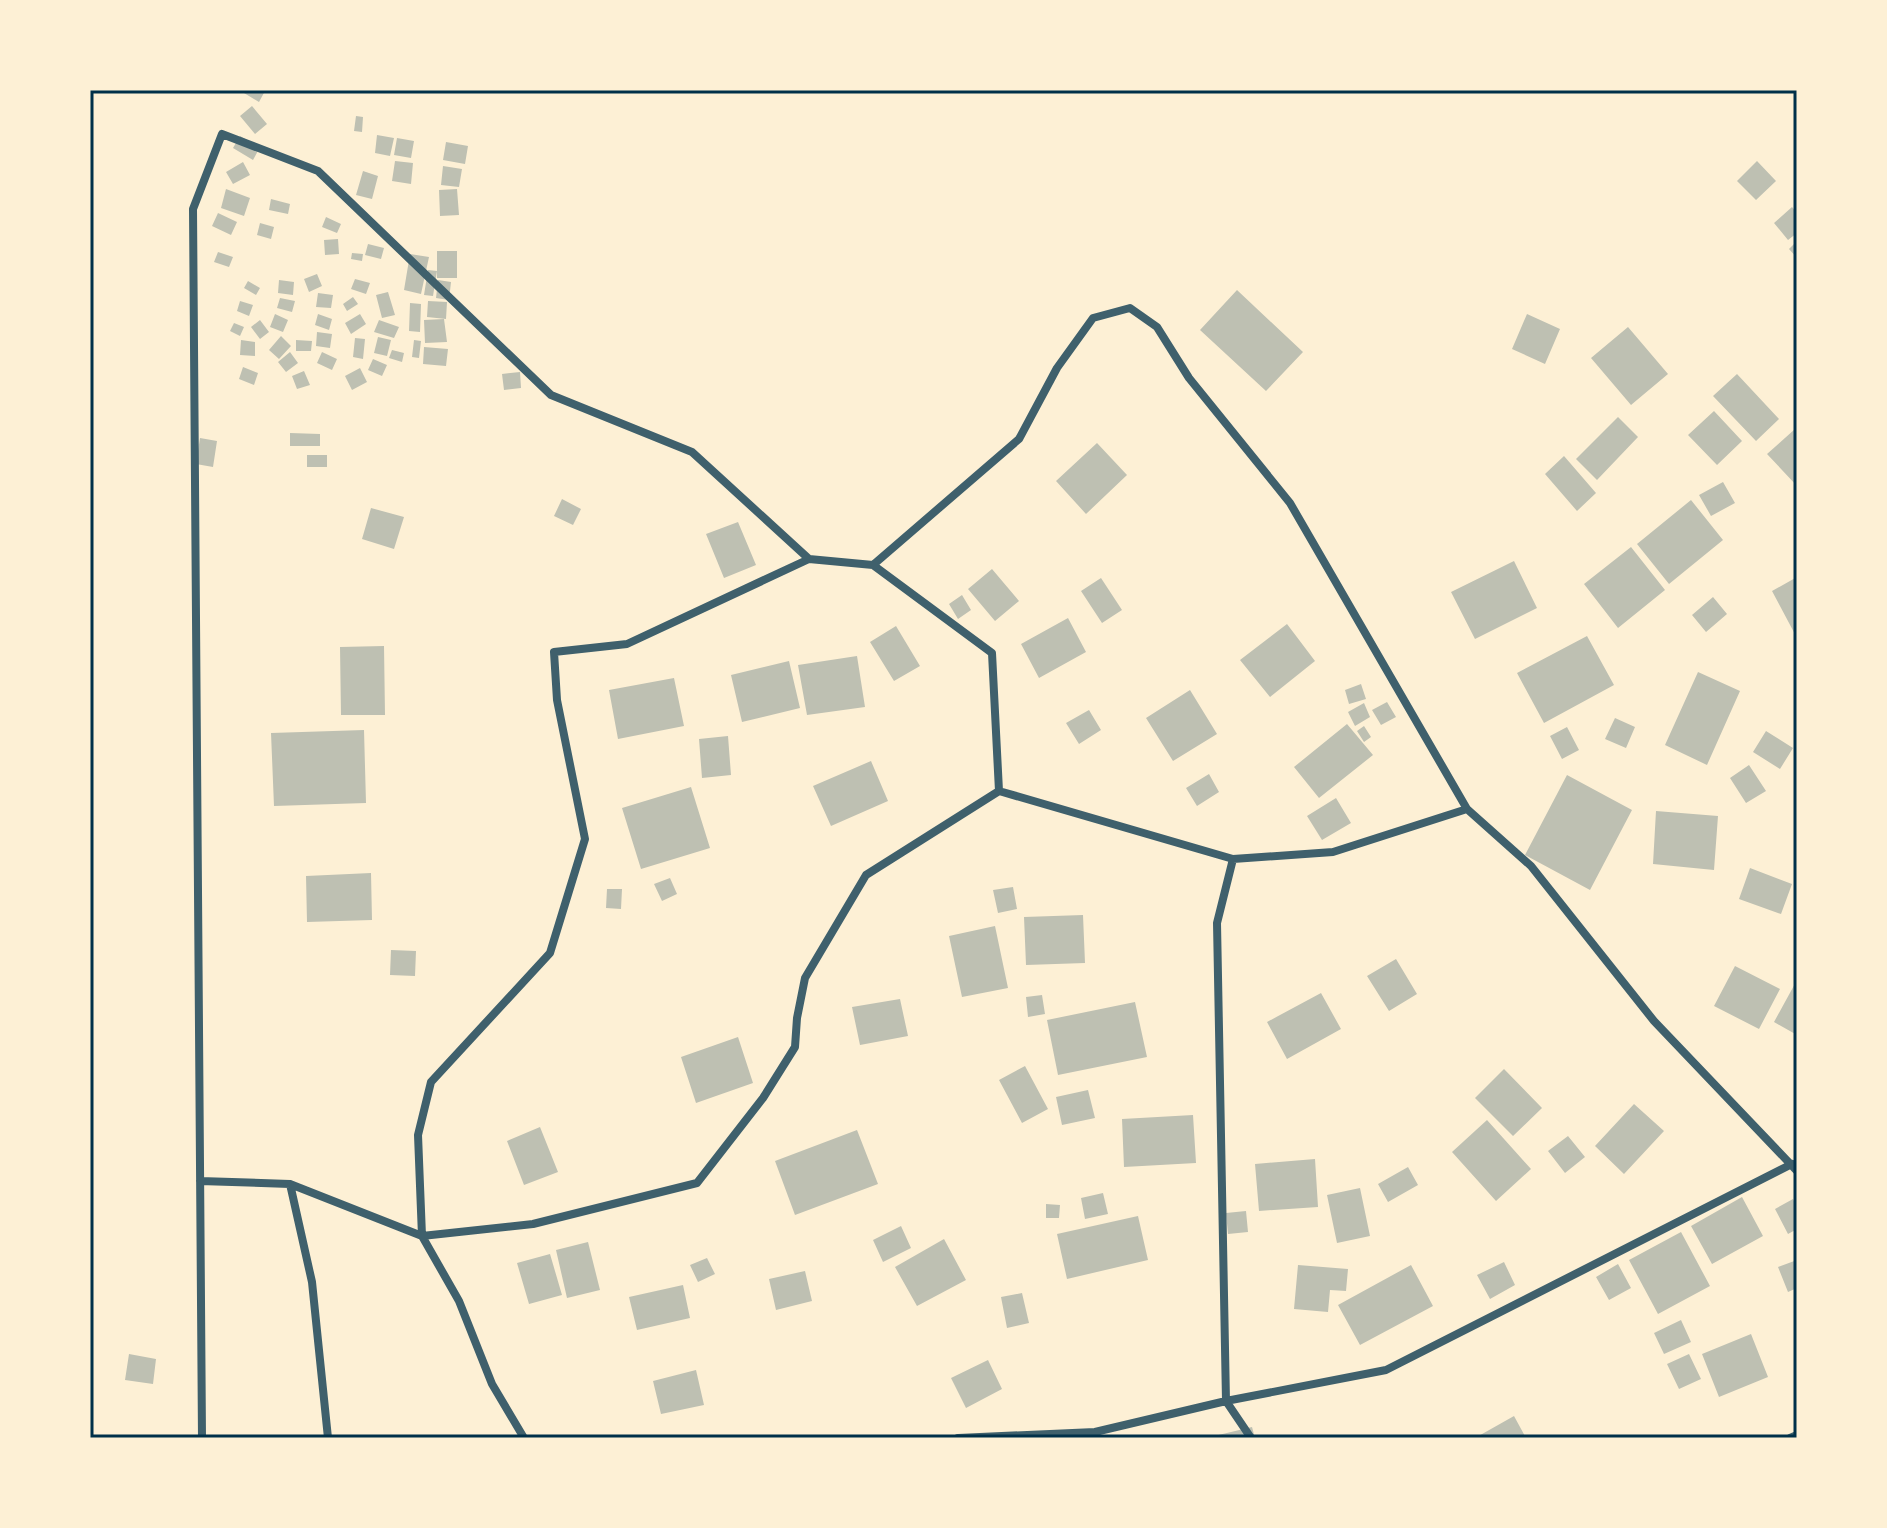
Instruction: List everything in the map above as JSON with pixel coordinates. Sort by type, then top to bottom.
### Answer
[{"type":"street","points":[[202,1438],[193,209],[222,134],[318,171],[551,395],[692,452],[809,559]]},
{"type":"street","points":[[873,565],[1019,439],[1057,368],[1093,318],[1130,308],[1157,327],[1189,378],[1290,503],[1467,809],[1531,866],[1654,1021],[1795,1167],[1386,1370],[1226,1401],[1095,1432],[958,1438]]},
{"type":"street","points":[[524,1438],[492,1384],[459,1301],[422,1236],[418,1135],[431,1082],[550,953],[585,839],[557,700],[554,652],[627,644],[809,559],[873,565],[992,653],[999,791]]},
{"type":"street","points":[[200,1181],[290,1184],[422,1236],[533,1224],[697,1183],[763,1098],[795,1047],[805,978],[866,875],[999,791],[1233,859],[1333,852],[1467,809]]},
{"type":"street","points":[[1233,859],[1217,923],[1226,1401],[1251,1438]]},
{"type":"street","points":[[290,1184],[312,1282],[328,1438]]},
{"type":"street","points":[[1790,1438],[1797,1435]]},
{"type":"building","points":[[246,90],[265,91],[259,102],[244,93]]},
{"type":"building","points":[[252,106],[267,124],[255,134],[240,116]]},
{"type":"building","points":[[356,116],[363,117],[362,132],[354,131]]},
{"type":"building","points":[[377,135],[394,138],[390,156],[375,153]]},
{"type":"building","points":[[240,136],[260,147],[253,160],[233,148]]},
{"type":"building","points":[[397,138],[414,141],[411,158],[394,155]]},
{"type":"building","points":[[446,142],[468,146],[465,164],[443,160]]},
{"type":"building","points":[[395,161],[413,163],[411,184],[392,181]]},
{"type":"building","points":[[1757,161],[1776,181],[1756,200],[1737,181]]},
{"type":"building","points":[[243,162],[250,175],[233,184],[226,172]]},
{"type":"building","points":[[443,166],[462,169],[459,187],[441,185]]},
{"type":"building","points":[[363,171],[378,176],[372,199],[356,195]]},
{"type":"building","points":[[226,189],[250,198],[244,216],[221,208]]},
{"type":"building","points":[[457,189],[459,215],[440,216],[439,190]]},
{"type":"building","points":[[271,199],[290,204],[288,214],[269,210]]},
{"type":"building","points":[[1792,207],[1797,213],[1797,233],[1788,240],[1774,223]]},
{"type":"building","points":[[218,213],[237,222],[231,235],[212,226]]},
{"type":"building","points":[[326,217],[341,224],[337,233],[322,227]]},
{"type":"building","points":[[260,223],[274,227],[271,239],[257,235]]},
{"type":"building","points":[[338,239],[339,254],[325,255],[324,240]]},
{"type":"building","points":[[1797,241],[1797,258],[1789,249]]},
{"type":"building","points":[[368,244],[384,248],[381,259],[365,255]]},
{"type":"building","points":[[437,251],[457,251],[457,278],[437,278]]},
{"type":"building","points":[[218,252],[233,257],[229,267],[214,262]]},
{"type":"building","points":[[352,253],[363,254],[362,261],[351,259]]},
{"type":"building","points":[[410,254],[429,257],[421,294],[404,290]]},
{"type":"building","points":[[428,270],[437,271],[433,296],[424,295]]},
{"type":"building","points":[[317,274],[322,286],[309,292],[304,279]]},
{"type":"building","points":[[355,279],[370,283],[366,294],[351,289]]},
{"type":"building","points":[[279,280],[294,282],[293,295],[278,293]]},
{"type":"building","points":[[438,280],[451,282],[449,300],[436,298]]},
{"type":"building","points":[[248,281],[260,288],[256,295],[244,288]]},
{"type":"building","points":[[1237,290],[1303,352],[1266,391],[1200,330]]},
{"type":"building","points":[[388,292],[395,315],[382,318],[376,295]]},
{"type":"building","points":[[318,293],[333,295],[331,308],[316,307]]},
{"type":"building","points":[[353,297],[358,304],[347,311],[343,304]]},
{"type":"building","points":[[280,298],[295,301],[292,312],[277,308]]},
{"type":"building","points":[[240,301],[253,305],[249,316],[237,311]]},
{"type":"building","points":[[428,301],[447,302],[446,319],[427,317]]},
{"type":"building","points":[[410,303],[421,304],[420,332],[409,331]]},
{"type":"building","points":[[275,314],[288,320],[283,332],[270,327]]},
{"type":"building","points":[[318,314],[332,319],[329,330],[315,325]]},
{"type":"building","points":[[360,314],[366,324],[351,334],[345,323]]},
{"type":"building","points":[[1527,314],[1560,329],[1545,364],[1512,349]]},
{"type":"building","points":[[444,319],[447,342],[425,343],[424,320]]},
{"type":"building","points":[[260,320],[269,332],[260,339],[251,327]]},
{"type":"building","points":[[379,320],[399,327],[394,338],[374,332]]},
{"type":"building","points":[[234,323],[244,327],[240,336],[230,331]]},
{"type":"building","points":[[1628,327],[1668,374],[1631,405],[1591,358]]},
{"type":"building","points":[[317,332],[332,334],[330,348],[316,346]]},
{"type":"building","points":[[281,336],[291,346],[279,359],[269,350]]},
{"type":"building","points":[[378,337],[391,340],[387,356],[374,353]]},
{"type":"building","points":[[355,338],[365,339],[363,359],[353,357]]},
{"type":"building","points":[[241,340],[255,342],[255,356],[240,355]]},
{"type":"building","points":[[296,340],[312,341],[311,351],[296,351]]},
{"type":"building","points":[[414,340],[421,341],[419,358],[412,357]]},
{"type":"building","points":[[424,347],[448,349],[446,366],[423,364]]},
{"type":"building","points":[[392,350],[404,353],[402,362],[389,358]]},
{"type":"building","points":[[290,352],[298,363],[286,372],[278,362]]},
{"type":"building","points":[[322,352],[337,359],[332,370],[317,363]]},
{"type":"building","points":[[373,359],[387,365],[382,376],[368,370]]},
{"type":"building","points":[[243,367],[258,373],[254,385],[239,379]]},
{"type":"building","points":[[360,368],[367,382],[352,390],[345,376]]},
{"type":"building","points":[[304,371],[310,385],[297,389],[292,376]]},
{"type":"building","points":[[520,372],[521,388],[504,390],[502,374]]},
{"type":"building","points":[[1737,374],[1779,419],[1756,441],[1713,396]]},
{"type":"building","points":[[1714,411],[1742,441],[1717,465],[1688,435]]},
{"type":"building","points":[[1618,417],[1638,437],[1597,480],[1576,459]]},
{"type":"building","points":[[1795,429],[1797,431],[1797,486],[1767,454]]},
{"type":"building","points":[[290,433],[320,434],[320,446],[290,446]]},
{"type":"building","points":[[200,438],[217,441],[213,467],[196,464]]},
{"type":"building","points":[[1097,443],[1127,475],[1086,514],[1056,481]]},
{"type":"building","points":[[307,455],[327,455],[327,467],[307,467]]},
{"type":"building","points":[[1564,456],[1596,493],[1577,511],[1545,474]]},
{"type":"building","points":[[1723,482],[1735,503],[1711,516],[1699,495]]},
{"type":"building","points":[[562,499],[581,509],[573,525],[554,516]]},
{"type":"building","points":[[1691,500],[1723,540],[1669,584],[1637,544]]},
{"type":"building","points":[[371,508],[404,517],[394,549],[362,539]]},
{"type":"building","points":[[738,522],[756,565],[724,578],[706,534]]},
{"type":"building","points":[[1631,547],[1665,590],[1618,628],[1584,584]]},
{"type":"building","points":[[1514,561],[1537,608],[1475,639],[1451,592]]},
{"type":"building","points":[[992,569],[1019,601],[995,621],[968,589]]},
{"type":"building","points":[[1797,577],[1797,638],[1772,591]]},
{"type":"building","points":[[1101,578],[1122,610],[1102,623],[1081,591]]},
{"type":"building","points":[[962,595],[971,610],[958,619],[949,604]]},
{"type":"building","points":[[1713,597],[1727,614],[1706,632],[1692,615]]},
{"type":"building","points":[[1068,618],[1086,652],[1039,678],[1021,644]]},
{"type":"building","points":[[1287,624],[1315,661],[1270,697],[1240,660]]},
{"type":"building","points":[[896,626],[920,666],[894,681],[870,642]]},
{"type":"building","points":[[1587,636],[1614,685],[1544,723],[1517,673]]},
{"type":"building","points":[[384,646],[385,715],[341,715],[340,647]]},
{"type":"building","points":[[857,656],[865,707],[807,715],[798,665]]},
{"type":"building","points":[[789,661],[800,708],[742,722],[731,675]]},
{"type":"building","points":[[1698,672],[1740,691],[1707,765],[1665,745]]},
{"type":"building","points":[[674,678],[684,726],[618,739],[609,690]]},
{"type":"building","points":[[1361,684],[1366,699],[1349,704],[1345,690]]},
{"type":"building","points":[[1190,690],[1217,734],[1173,761],[1146,718]]},
{"type":"building","points":[[1387,702],[1396,717],[1381,725],[1372,710]]},
{"type":"building","points":[[1364,703],[1370,717],[1355,726],[1348,712]]},
{"type":"building","points":[[1089,710],[1101,730],[1079,744],[1066,723]]},
{"type":"building","points":[[1615,718],[1635,727],[1626,748],[1605,739]]},
{"type":"building","points":[[1347,724],[1373,755],[1319,798],[1294,767]]},
{"type":"building","points":[[1364,726],[1371,737],[1364,742],[1357,731]]},
{"type":"building","points":[[1567,727],[1579,750],[1562,759],[1550,736]]},
{"type":"building","points":[[364,730],[366,803],[274,806],[271,733]]},
{"type":"building","points":[[1766,731],[1793,748],[1780,769],[1753,752]]},
{"type":"building","points":[[728,736],[731,775],[702,778],[699,739]]},
{"type":"building","points":[[871,761],[888,801],[831,826],[813,786]]},
{"type":"building","points":[[1749,765],[1766,791],[1746,803],[1730,778]]},
{"type":"building","points":[[1209,774],[1219,792],[1197,806],[1186,788]]},
{"type":"building","points":[[1567,775],[1632,810],[1590,890],[1525,855]]},
{"type":"building","points":[[691,787],[710,848],[641,869],[622,808]]},
{"type":"building","points":[[1336,798],[1351,823],[1322,840],[1307,816]]},
{"type":"building","points":[[1656,811],[1718,816],[1714,870],[1653,864]]},
{"type":"building","points":[[1750,868],[1792,884],[1781,914],[1739,899]]},
{"type":"building","points":[[371,873],[372,920],[307,922],[306,876]]},
{"type":"building","points":[[670,878],[677,894],[662,901],[654,884]]},
{"type":"building","points":[[1013,887],[1017,909],[998,913],[993,890]]},
{"type":"building","points":[[607,889],[622,889],[621,909],[606,908]]},
{"type":"building","points":[[1083,915],[1085,963],[1026,965],[1024,917]]},
{"type":"building","points":[[995,926],[1008,988],[962,997],[949,936]]},
{"type":"building","points":[[391,950],[416,951],[415,976],[390,975]]},
{"type":"building","points":[[1396,959],[1417,994],[1389,1011],[1367,976]]},
{"type":"building","points":[[1735,966],[1780,989],[1759,1029],[1714,1006]]},
{"type":"building","points":[[1797,980],[1797,1035],[1774,1022]]},
{"type":"building","points":[[1321,993],[1341,1029],[1287,1059],[1267,1022]]},
{"type":"building","points":[[1042,995],[1045,1014],[1028,1017],[1026,997]]},
{"type":"building","points":[[900,999],[908,1036],[860,1045],[852,1007]]},
{"type":"building","points":[[1135,1002],[1147,1057],[1058,1075],[1047,1020]]},
{"type":"building","points":[[738,1037],[753,1083],[696,1103],[681,1057]]},
{"type":"building","points":[[1025,1066],[1048,1109],[1022,1123],[999,1080]]},
{"type":"building","points":[[1504,1069],[1542,1108],[1513,1136],[1475,1098]]},
{"type":"building","points":[[1088,1090],[1095,1118],[1062,1125],[1056,1097]]},
{"type":"building","points":[[1634,1104],[1664,1131],[1624,1174],[1595,1146]]},
{"type":"building","points":[[1193,1115],[1196,1163],[1124,1167],[1122,1119]]},
{"type":"building","points":[[1487,1120],[1531,1169],[1496,1201],[1452,1152]]},
{"type":"building","points":[[540,1127],[558,1172],[524,1185],[507,1141]]},
{"type":"building","points":[[857,1130],[878,1184],[795,1215],[775,1161]]},
{"type":"building","points":[[1568,1136],[1585,1157],[1565,1173],[1548,1151]]},
{"type":"building","points":[[1315,1159],[1318,1207],[1259,1211],[1255,1164]]},
{"type":"building","points":[[1408,1167],[1418,1185],[1388,1202],[1378,1184]]},
{"type":"building","points":[[1360,1188],[1370,1236],[1337,1243],[1327,1195]]},
{"type":"building","points":[[1103,1193],[1108,1214],[1085,1219],[1081,1198]]},
{"type":"building","points":[[1742,1197],[1763,1236],[1712,1264],[1691,1226]]},
{"type":"building","points":[[1793,1199],[1797,1207],[1797,1229],[1788,1234],[1775,1209]]},
{"type":"building","points":[[1046,1204],[1060,1205],[1059,1218],[1046,1218]]},
{"type":"building","points":[[1246,1211],[1248,1232],[1228,1234],[1226,1213]]},
{"type":"building","points":[[1138,1216],[1148,1260],[1067,1279],[1057,1234]]},
{"type":"building","points":[[901,1226],[911,1248],[883,1262],[873,1240]]},
{"type":"building","points":[[1681,1232],[1710,1286],[1658,1314],[1629,1260]]},
{"type":"building","points":[[944,1239],[966,1280],[917,1306],[895,1267]]},
{"type":"building","points":[[588,1242],[600,1290],[567,1298],[556,1250]]},
{"type":"building","points":[[550,1254],[562,1295],[529,1304],[517,1263]]},
{"type":"building","points":[[707,1258],[715,1274],[698,1282],[690,1265]]},
{"type":"building","points":[[1797,1260],[1797,1288],[1788,1292],[1778,1267]]},
{"type":"building","points":[[1504,1262],[1515,1285],[1490,1299],[1477,1275]]},
{"type":"building","points":[[1618,1264],[1631,1288],[1609,1300],[1596,1277]]},
{"type":"building","points":[[1298,1265],[1348,1269],[1346,1291],[1330,1290],[1328,1312],[1294,1309]]},
{"type":"building","points":[[1411,1265],[1433,1306],[1360,1345],[1338,1305]]},
{"type":"building","points":[[805,1271],[812,1301],[776,1310],[769,1279]]},
{"type":"building","points":[[683,1285],[690,1318],[637,1330],[629,1297]]},
{"type":"building","points":[[1022,1293],[1029,1323],[1007,1328],[1001,1297]]},
{"type":"building","points":[[1681,1320],[1691,1342],[1664,1354],[1654,1333]]},
{"type":"building","points":[[1751,1334],[1768,1377],[1719,1397],[1702,1354]]},
{"type":"building","points":[[129,1354],[156,1359],[153,1384],[125,1380]]},
{"type":"building","points":[[1689,1354],[1701,1379],[1679,1389],[1667,1364]]},
{"type":"building","points":[[988,1360],[1002,1389],[966,1408],[951,1378]]},
{"type":"building","points":[[696,1370],[704,1405],[661,1414],[653,1381]]},
{"type":"building","points":[[1514,1416],[1526,1438],[1475,1438]]},
{"type":"building","points":[[1252,1427],[1255,1438],[1210,1438],[1210,1437]]}]
